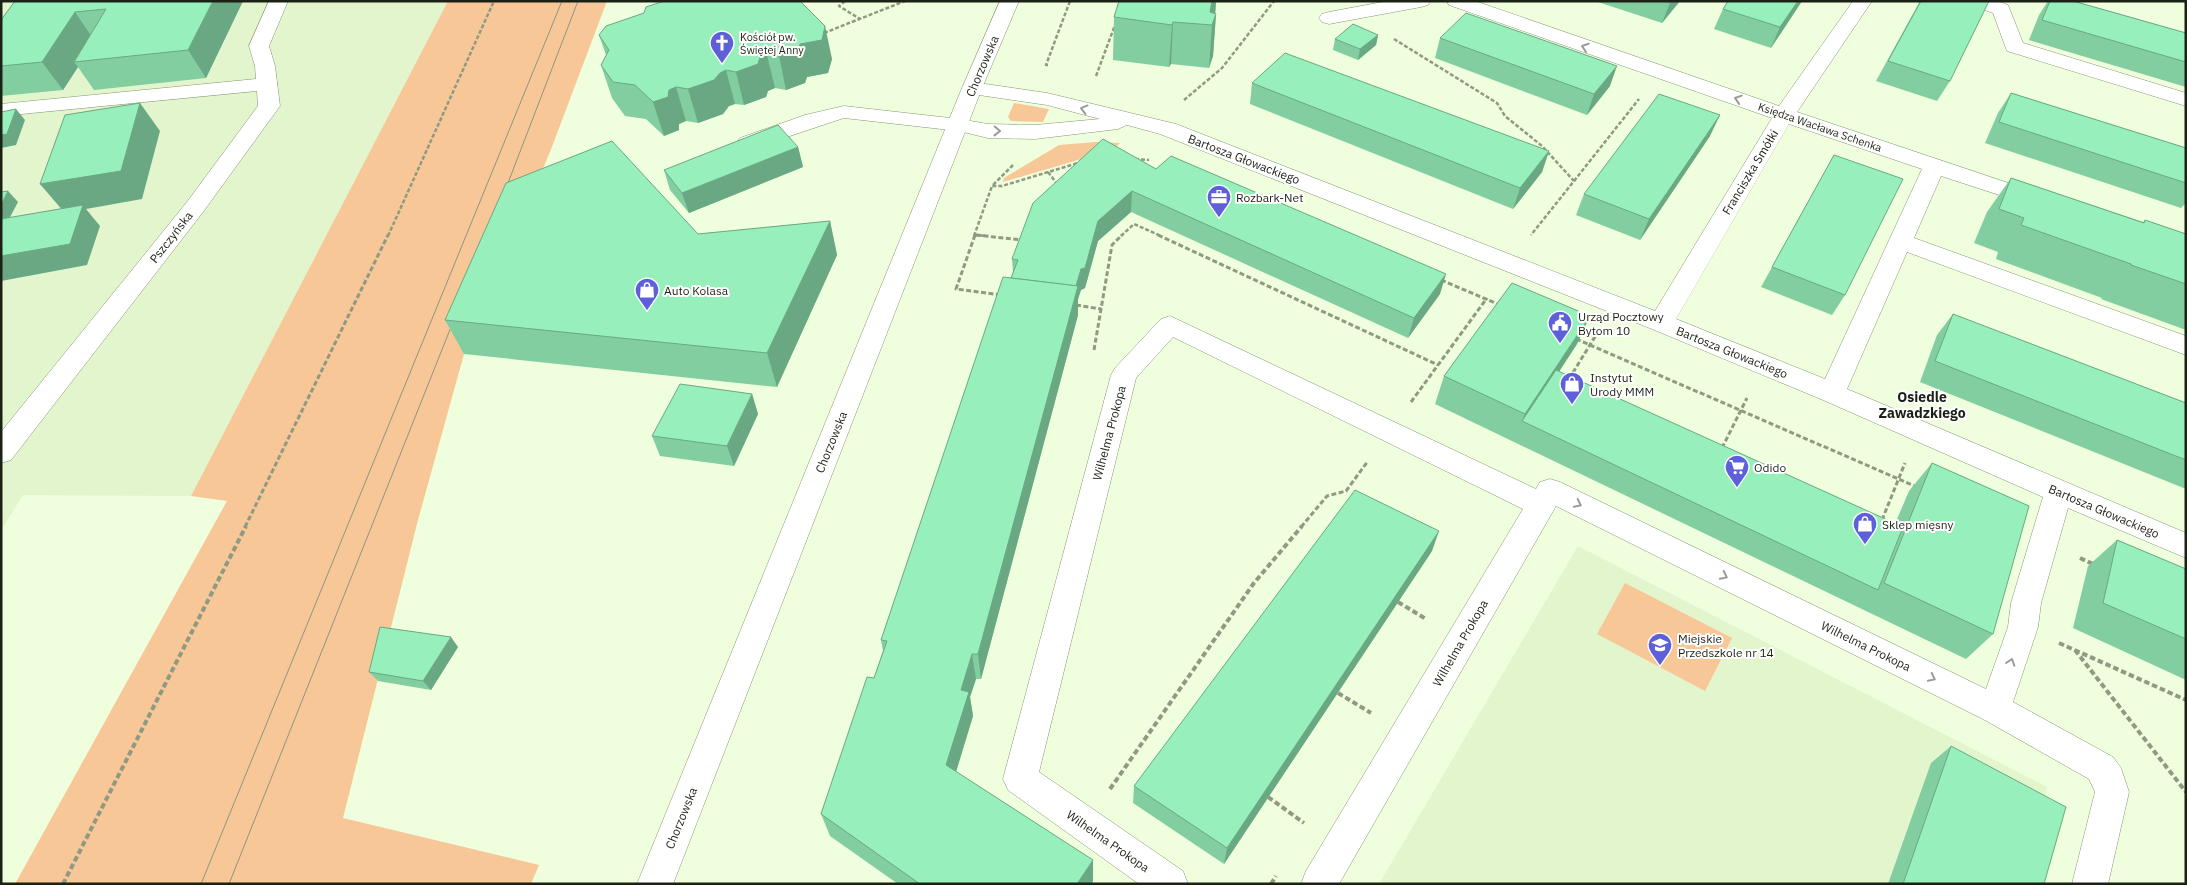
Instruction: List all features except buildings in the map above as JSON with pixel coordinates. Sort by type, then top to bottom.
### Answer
[{"type":"street","name":"Pszczyńska","points":[[1,452],[189,215],[269,106],[265,66],[259,46],[280,1]]},
{"type":"street","name":"Chorzowska","points":[[655,884],[959,125],[972,88],[1010,1]]},
{"type":"street","points":[[1329,18],[1421,1]]},
{"type":"street","name":"Księdza Wacława Schenka","points":[[1456,1],[1659,73],[1934,167],[2055,206]]},
{"type":"street","name":"Franciszka Smółki","points":[[1661,323],[1784,115],[1863,1]]},
{"type":"street","points":[[1977,1],[2001,9],[2014,48],[2186,100]]},
{"type":"street","points":[[1,110],[267,84]]},
{"type":"street","name":"Bartosza Głowackiego","points":[[972,88],[1047,99],[1168,129],[1764,365],[2186,546]]},
{"type":"street","name":"Bartosza Głowackiego","points":[[732,149],[812,120],[844,112],[959,125],[988,131],[1035,132],[1132,121]]},
{"type":"street","points":[[1832,393],[1934,167]]},
{"type":"street","points":[[1900,241],[2186,346]]},
{"type":"street","name":"Wilhelma Prokopa","points":[[1170,884],[1020,780],[1124,375],[1170,325],[1541,505]]},
{"type":"street","name":"Wilhelma Prokopa","points":[[1319,884],[1550,490],[1995,709]]},
{"type":"street","points":[[2059,492],[2026,602],[2023,627],[1995,709],[2101,768],[2109,779],[2112,792],[2090,884]]},
{"type":"path","points":[[63,884],[125,769],[308,402],[444,119],[494,1]]},
{"type":"path","points":[[845,1],[840,6],[860,20]]},
{"type":"path","points":[[818,35],[905,1]]},
{"type":"path","points":[[1054,67],[1046,65],[1070,1]]},
{"type":"path","points":[[1168,129],[1171,111],[1222,68],[1274,1]]},
{"type":"path","points":[[1356,13],[1374,27],[1497,103],[1505,116],[1542,146],[1574,181]]},
{"type":"path","points":[[1096,76],[1116,20]]},
{"type":"path","points":[[1085,825],[1254,583],[1327,496],[1346,492],[1486,299],[1509,263],[1659,73]]},
{"type":"path","points":[[1088,74],[1105,78]]},
{"type":"path","points":[[1130,159],[1158,161]]},
{"type":"path","points":[[992,186],[1002,186],[1084,161]]},
{"type":"path","points":[[1004,296],[956,290],[992,186],[1011,165],[1018,162]]},
{"type":"path","points":[[1067,167],[1074,169]]},
{"type":"path","points":[[1048,172],[1062,190]]},
{"type":"path","points":[[975,235],[1027,241]]},
{"type":"path","points":[[1433,276],[1504,307]]},
{"type":"path","points":[[1567,381],[1614,304]]},
{"type":"path","points":[[1076,305],[1102,309]]},
{"type":"path","points":[[1573,337],[1926,491]]},
{"type":"path","points":[[1720,452],[1764,365]]},
{"type":"path","points":[[1880,524],[1917,430]]},
{"type":"path","points":[[2044,543],[2097,566]]},
{"type":"path","points":[[1398,602],[1431,622]]},
{"type":"path","points":[[2023,627],[2186,700]]},
{"type":"path","points":[[2075,650],[2186,792]]},
{"type":"path","points":[[1338,693],[1374,715]]},
{"type":"path","points":[[1268,797],[1307,825]]},
{"type":"shaded area","points":[[1,1],[448,1],[191,496],[23,495],[1,530]]},
{"type":"shaded area","points":[[448,1],[607,1],[550,152],[464,354],[418,520],[343,818],[539,865],[531,884],[15,884],[227,501],[191,496]]},
{"type":"shaded area","points":[[1014,103],[1049,109],[1043,122],[1011,121],[1008,117]]},
{"type":"shaded area","points":[[1095,142],[1120,143],[1112,150],[1003,182],[1004,178],[1059,145]]},
{"type":"shaded area","name":"Miejskie Przedszkole nr 14","points":[[1578,546],[2047,787],[2028,884],[1379,884]]},
{"type":"shaded area","points":[[1625,583],[1732,638],[1705,691],[1597,634]]},
{"type":"tram line","points":[[201,884],[562,1]]},
{"type":"tram line","points":[[503,196],[578,1]]},
{"type":"tram line","points":[[229,884],[455,317]]},
{"type":"place","name":"Kościół pw. Świętej Anny","points":[[722,64]]},
{"type":"place","name":"Rozbark-Net","points":[[1219,218]]},
{"type":"place","name":"Auto Kolasa","points":[[647,311]]},
{"type":"place","name":"Urząd Pocztowy Bytom 10","points":[[1560,344]]},
{"type":"place","name":"Instytut Urody MMM","points":[[1572,405]]},
{"type":"place","name":"Odido","points":[[1737,488]]},
{"type":"place","name":"Sklep mięsny","points":[[1865,545]]},
{"type":"place","name":"Miejskie Przedszkole nr 14","points":[[1660,666]]},
{"type":"district","name":"Osiedle Zawadzkiego","points":[[1922,406]]}]
